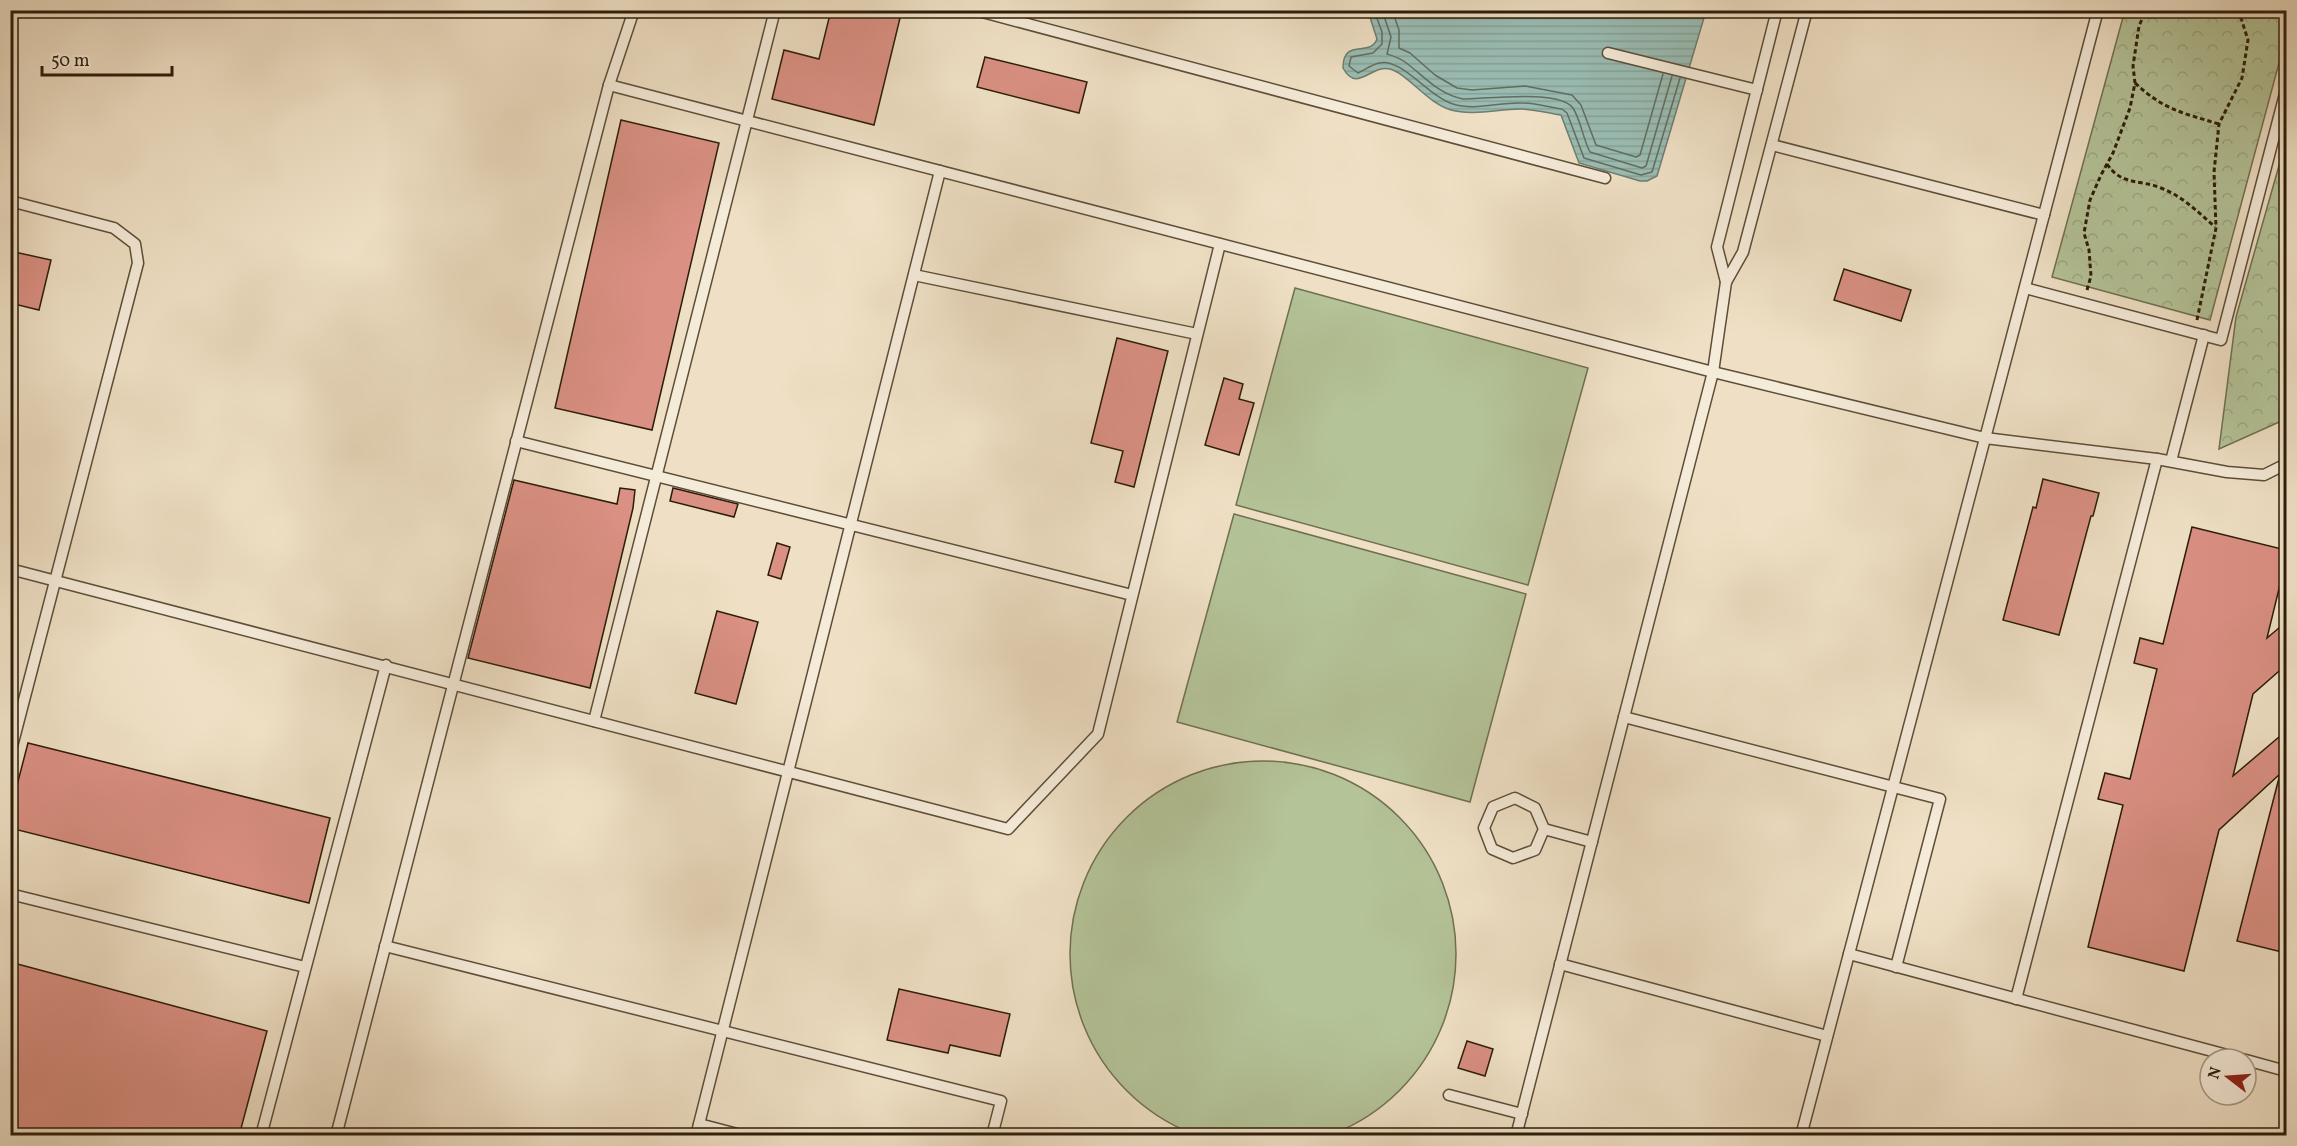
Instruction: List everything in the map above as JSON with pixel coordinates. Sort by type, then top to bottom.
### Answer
[{"type":"lane","points":[[336,1136],[609,84],[634,10]]},
{"type":"lane","points":[[594,721],[775,10]]},
{"type":"lane","points":[[975,10],[1605,178]]},
{"type":"lane","points":[[1726,282],[1717,247],[1778,10]]},
{"type":"lane","points":[[1516,1136],[1713,372],[1726,282],[1743,252],[1806,10]]},
{"type":"lane","points":[[1801,1136],[2098,10]]},
{"type":"lane","points":[[1608,53],[1757,90]]},
{"type":"lane","points":[[609,84],[1713,372],[1985,438],[2157,459],[2228,472],[2264,475],[2286,464]]},
{"type":"lane","points":[[2025,288],[2221,340],[2286,90]]},
{"type":"lane","points":[[1772,145],[2044,215]]},
{"type":"lane","points":[[696,1136],[940,171]]},
{"type":"lane","points":[[10,201],[114,228],[135,243],[138,263],[10,754]]},
{"type":"lane","points":[[10,569],[386,665],[1008,829],[1098,734],[1220,244]]},
{"type":"lane","points":[[914,274],[1197,334]]},
{"type":"lane","points":[[2171,461],[2199,334]]},
{"type":"lane","points":[[516,441],[1132,595]]},
{"type":"lane","points":[[2016,999],[2157,459]]},
{"type":"lane","points":[[261,1136],[386,665]]},
{"type":"lane","points":[[1624,717],[1940,799],[1896,967]]},
{"type":"lane","points":[[1515,798],[1535,808],[1544,829],[1534,850],[1513,858],[1492,849],[1484,828],[1493,807],[1515,798]]},
{"type":"lane","points":[[1544,829],[1592,842]]},
{"type":"lane","points":[[10,894],[305,967]]},
{"type":"lane","points":[[385,946],[1001,1101],[992,1136]]},
{"type":"lane","points":[[1849,954],[2198,1048]]},
{"type":"lane","points":[[1560,964],[1827,1036]]},
{"type":"lane","points":[[2258,1064],[2286,1071]]},
{"type":"lane","points":[[1449,1095],[1522,1114]]},
{"type":"lane","points":[[699,1124],[745,1136]]},
{"type":"path","points":[[2079,303],[2091,276],[2089,250],[2084,233],[2090,200],[2113,153],[2130,108],[2136,83],[2133,66],[2139,26],[2146,10]]},
{"type":"path","points":[[2199,334],[2216,228],[2214,172],[2219,124],[2242,78],[2248,40],[2241,18],[2234,10]]},
{"type":"path","points":[[2136,83],[2162,105],[2180,113],[2219,124]]},
{"type":"path","points":[[2107,164],[2114,174],[2123,179],[2160,187],[2175,194],[2216,228]]},
{"type":"green space","points":[[2125,10],[2286,11],[2286,37],[2210,320],[2052,277]]},
{"type":"green space","points":[[2286,141],[2286,419],[2219,449],[2236,317]]},
{"type":"green space","points":[[1295,288],[1588,368],[1528,585],[1236,505]]},
{"type":"green space","points":[[1234,514],[1526,594],[1470,802],[1177,722]]},
{"type":"green space","points":[[1263,761],[1301,765],[1337,776],[1370,794],[1399,818],[1423,847],[1441,880],[1452,916],[1456,954],[1452,992],[1441,1028],[1423,1061],[1399,1090],[1370,1114],[1337,1132],[1301,1143],[1263,1147],[1225,1143],[1189,1132],[1156,1114],[1127,1090],[1103,1061],[1085,1028],[1074,992],[1070,954],[1074,916],[1085,880],[1103,847],[1127,818],[1156,794],[1189,776],[1225,765]]},
{"type":"water","points":[[1368,11],[1706,11],[1657,176],[1647,181],[1640,181],[1579,163],[1561,115],[1520,109],[1459,112],[1442,106],[1390,69],[1377,70],[1359,78],[1348,75],[1343,68],[1347,53],[1369,47],[1377,39]]},
{"type":"building","points":[[831,10],[887,10],[901,14],[874,125],[772,99],[784,50],[819,59]]},
{"type":"building","points":[[985,57],[1087,82],[1079,113],[977,87]]},
{"type":"building","points":[[621,120],[719,143],[652,430],[555,408]]},
{"type":"building","points":[[10,251],[51,260],[39,310],[10,303]]},
{"type":"building","points":[[1844,269],[1911,290],[1901,321],[1834,300]]},
{"type":"building","points":[[1117,338],[1168,351],[1134,487],[1115,482],[1123,451],[1091,443]]},
{"type":"building","points":[[1224,378],[1243,384],[1239,399],[1254,403],[1239,455],[1205,445]]},
{"type":"building","points":[[2043,479],[2099,493],[2059,635],[2003,620],[2033,507],[2036,508]]},
{"type":"building","points":[[514,480],[617,504],[620,488],[635,490],[633,508],[590,688],[468,658]]},
{"type":"building","points":[[673,488],[738,504],[734,517],[670,501]]},
{"type":"building","points":[[2192,527],[2286,550],[2286,560],[2267,638],[2286,622],[2286,665],[2253,694],[2233,776],[2286,731],[2286,953],[2237,941],[2280,774],[2219,830],[2184,971],[2088,947],[2123,805],[2098,799],[2105,773],[2130,779],[2157,669],[2134,663],[2140,638],[2163,644]]},
{"type":"building","points":[[777,543],[790,547],[781,579],[768,575]]},
{"type":"building","points":[[717,611],[758,622],[736,704],[695,693]]},
{"type":"building","points":[[28,743],[330,818],[309,903],[10,828],[10,812]]},
{"type":"building","points":[[10,962],[267,1031],[239,1136],[10,1136]]},
{"type":"building","points":[[899,989],[1010,1014],[1000,1056],[950,1045],[948,1053],[887,1040]]},
{"type":"building","points":[[1467,1041],[1493,1049],[1485,1076],[1458,1068]]}]
